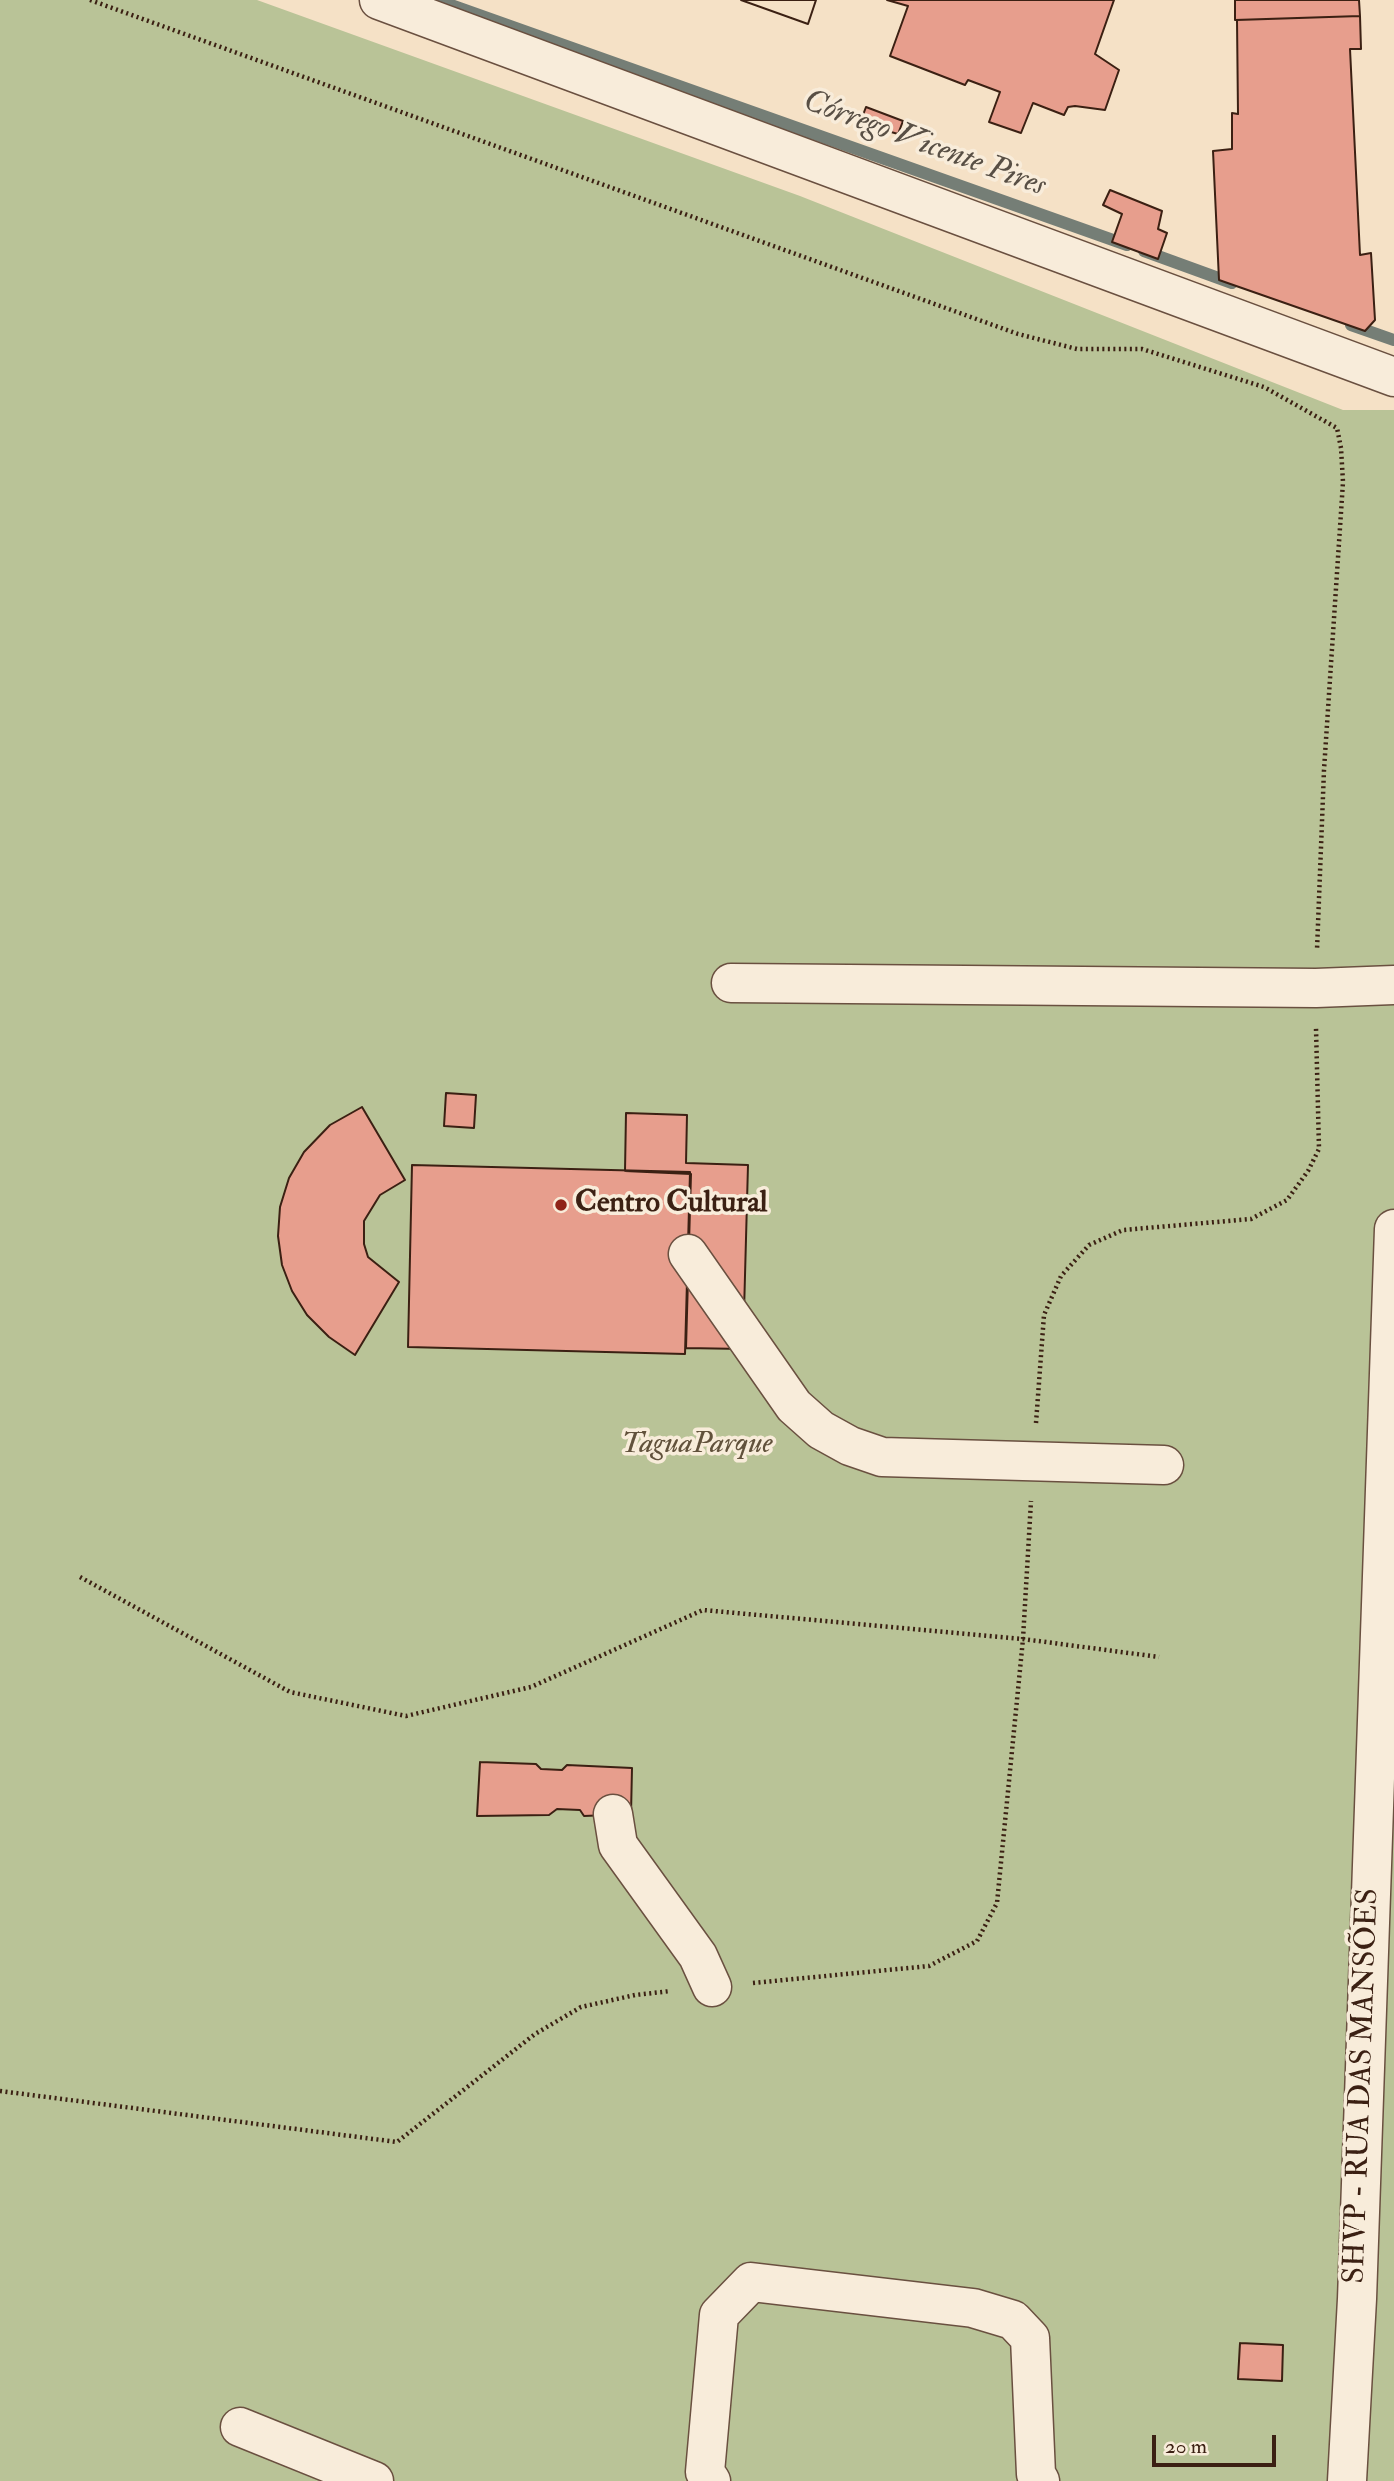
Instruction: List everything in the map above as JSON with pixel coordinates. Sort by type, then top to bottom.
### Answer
[{"type":"street","points":[[379,0],[1394,377]]},
{"type":"street","points":[[731,983],[1315,988],[1394,985]]},
{"type":"street","name":"SHVP - RUA DAS MANSÕES","points":[[1346,2481],[1380,1953],[1394,1228]]},
{"type":"street","points":[[688,1254],[794,1406],[821,1430],[850,1446],[882,1457],[1033,1459],[1164,1465]]},
{"type":"street","points":[[613,1814],[618,1845],[698,1956],[712,1987]]},
{"type":"street","points":[[711,2481],[705,2472],[712,2358],[719,2315],[751,2283],[973,2308],[1013,2320],[1030,2338],[1036,2474],[1040,2481]]},
{"type":"street","points":[[240,2427],[374,2481]]},
{"type":"path","points":[[0,2091],[397,2142],[535,2034],[581,2007],[635,1995],[929,1966],[977,1941],[997,1903],[1023,1639],[1044,1315],[1061,1276],[1089,1245],[1123,1230],[1251,1219],[1287,1200],[1308,1171],[1319,1149],[1315,988],[1324,770],[1343,482],[1337,428],[1318,414],[1264,387],[1142,349],[1077,349],[1018,334],[90,0]]},
{"type":"path","points":[[80,1577],[290,1692],[406,1716],[531,1687],[703,1610],[1023,1639],[1159,1657]]},
{"type":"green space","name":"TaguaParque","points":[[0,0],[257,0],[800,196],[1343,410],[1394,410],[1394,2481],[0,2481]]},
{"type":"building","points":[[741,0],[816,0],[808,24]]},
{"type":"building","points":[[741,0],[816,0],[808,24]]},
{"type":"building","points":[[887,0],[1114,0],[1095,54],[1119,70],[1105,110],[1075,106],[1068,107],[1064,115],[1033,103],[1021,133],[989,122],[1000,92],[968,80],[965,85],[890,56],[908,6]]},
{"type":"building","points":[[1235,0],[1359,0],[1360,16],[1235,20]]},
{"type":"building","points":[[1360,16],[1361,49],[1350,49],[1360,255],[1371,253],[1375,320],[1365,331],[1219,280],[1213,151],[1232,149],[1232,113],[1238,114],[1237,20]]},
{"type":"building","points":[[866,107],[903,121],[898,134],[860,123]]},
{"type":"building","points":[[1110,190],[1162,211],[1158,229],[1167,233],[1158,259],[1112,242],[1122,214],[1103,205]]},
{"type":"building","points":[[446,1093],[476,1095],[474,1128],[444,1126]]},
{"type":"building","points":[[362,1107],[405,1180],[380,1195],[364,1221],[364,1244],[368,1257],[399,1282],[355,1355],[329,1337],[307,1315],[292,1291],[282,1265],[278,1236],[280,1207],[289,1178],[304,1152],[330,1125]]},
{"type":"building","points":[[626,1113],[687,1115],[686,1163],[748,1165],[743,1349],[686,1348],[691,1174],[625,1171]]},
{"type":"building","name":"Centro Cultural","points":[[412,1165],[690,1172],[685,1354],[408,1347]]},
{"type":"building","points":[[480,1762],[536,1764],[541,1769],[562,1770],[567,1765],[632,1768],[631,1814],[584,1816],[580,1810],[557,1809],[549,1815],[477,1816]]},
{"type":"building","points":[[1240,2343],[1283,2345],[1282,2381],[1238,2379]]},
{"type":"waterway","name":"Córrego Vicente Pires","points":[[437,0],[1127,245]]},
{"type":"waterway","name":"Córrego Vicente Pires","points":[[1144,251],[1232,283]]},
{"type":"waterway","name":"Córrego Vicente Pires","points":[[1351,325],[1394,340]]},
{"type":"place","name":"Centro Cultural","points":[[561,1205]]}]
